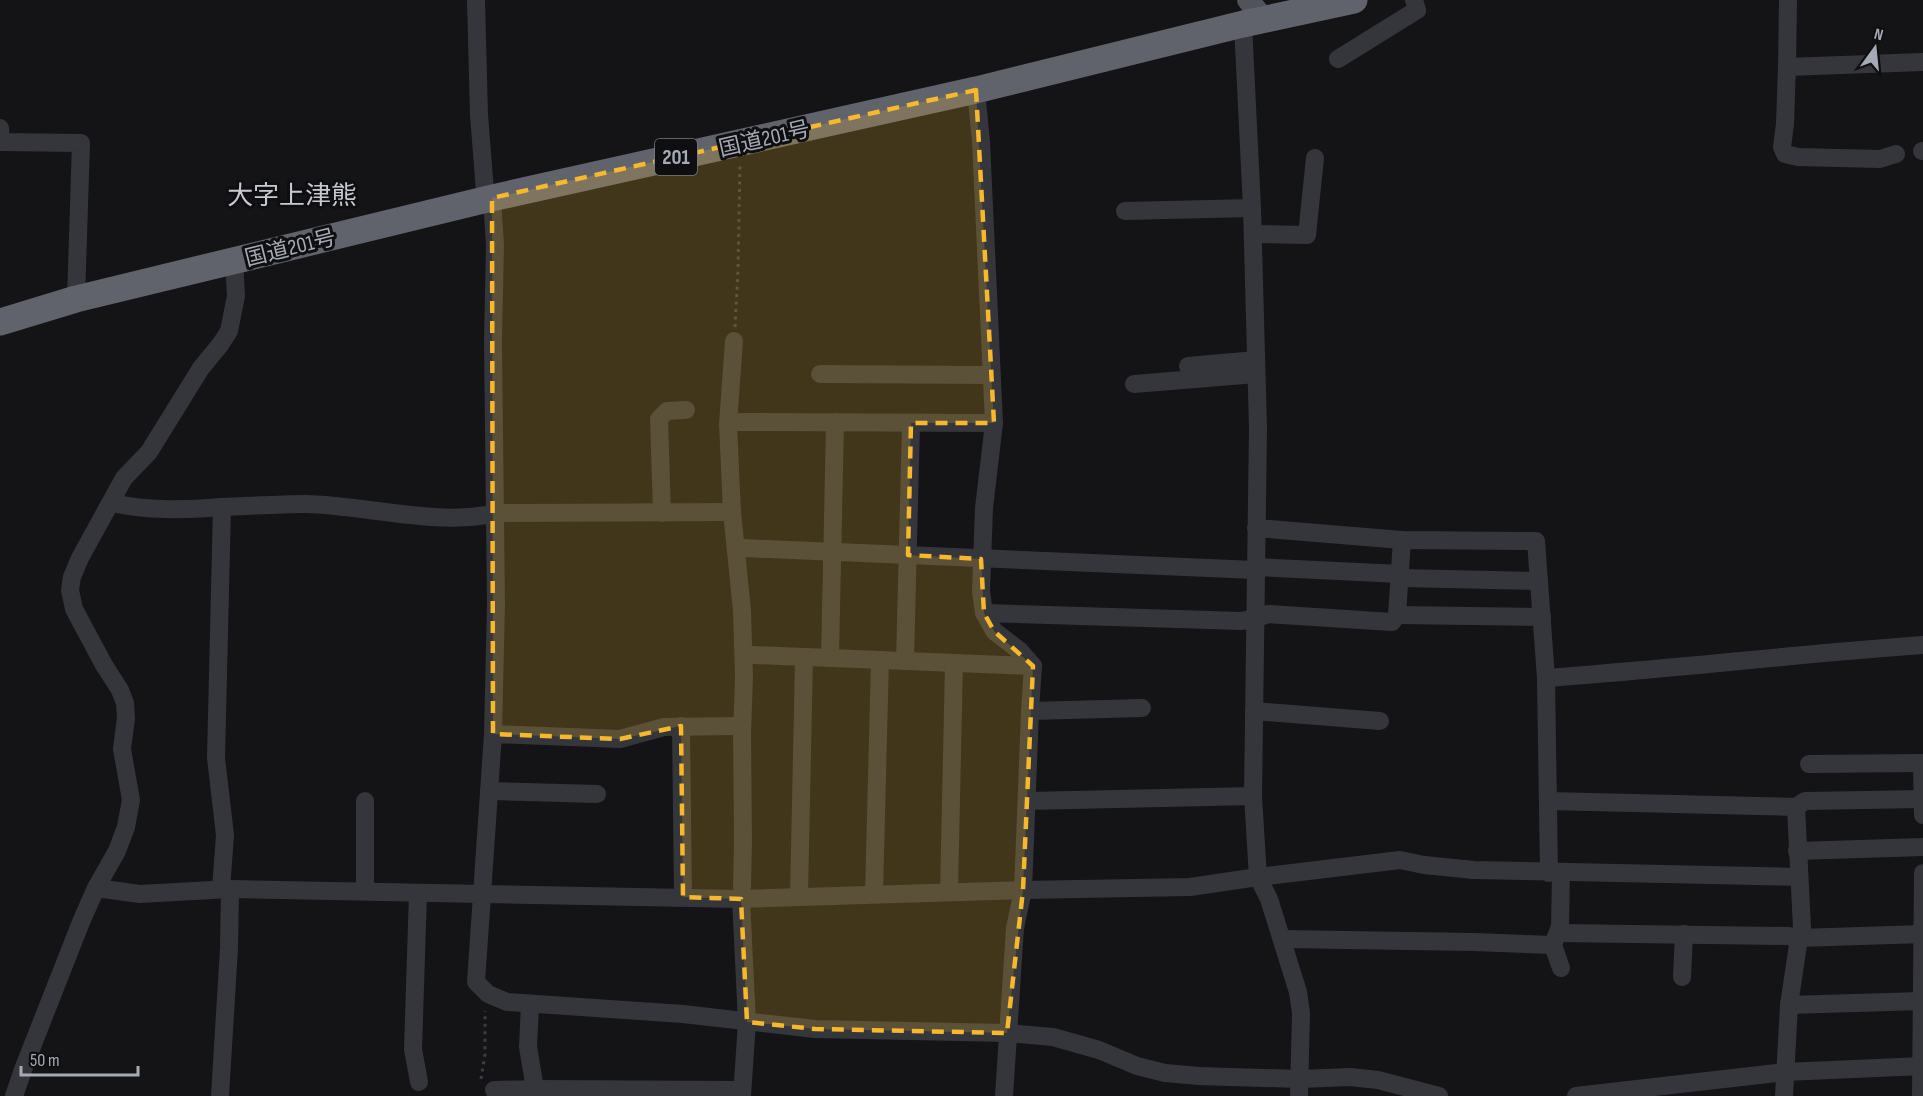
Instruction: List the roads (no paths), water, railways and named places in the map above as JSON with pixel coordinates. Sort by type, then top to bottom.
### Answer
[{"type":"highway","name":"国道201号","points":[[0,322],[76,299],[492,198],[976,90],[1253,10],[1354,0]]},
{"type":"street","points":[[476,0],[479,115],[485,191],[492,198],[495,245],[493,341],[496,604],[493,734],[476,982],[489,994],[507,1002],[683,1014],[815,1029],[1007,1033],[1053,1037],[1099,1050],[1137,1066],[1165,1073],[1300,1087],[1350,1077],[1378,1080],[1439,1096]]},
{"type":"street","points":[[1338,59],[1416,10],[1414,0]]},
{"type":"street","points":[[1788,0],[1785,124],[1782,147],[1785,154],[1798,157],[1880,159],[1896,154]]},
{"type":"street","points":[[1253,10],[1252,208],[1258,428],[1253,796],[1258,877],[1269,899],[1298,992],[1301,1013],[1300,1087]]},
{"type":"street","points":[[1787,67],[1923,62]]},
{"type":"street","points":[[976,90],[981,142],[994,423],[984,508],[981,591],[984,613],[994,632],[1020,651],[1034,666],[1023,890],[1015,928],[1004,1096]]},
{"type":"street","points":[[0,128],[2,142],[81,143],[76,299]]},
{"type":"street","points":[[1253,234],[1307,235],[1315,158]]},
{"type":"street","points":[[1125,211],[1252,208]]},
{"type":"street","points":[[14,1096],[81,922],[96,888],[117,851],[126,827],[131,800],[122,749],[126,718],[125,703],[120,690],[74,609],[70,590],[72,577],[124,478],[149,452],[201,368],[229,331],[236,296],[234,261]]},
{"type":"street","points":[[487,1088],[535,1093],[742,1093],[747,1022],[742,893],[744,678],[742,611],[732,512],[728,424],[734,340]]},
{"type":"street","points":[[1188,366],[1256,367]]},
{"type":"street","points":[[1134,384],[1256,367]]},
{"type":"street","points":[[820,374],[991,375]]},
{"type":"street","points":[[662,513],[659,419],[667,411],[686,411]]},
{"type":"street","points":[[736,422],[994,423]]},
{"type":"street","points":[[830,658],[835,423]]},
{"type":"street","points":[[905,661],[911,423]]},
{"type":"street","points":[[112,503],[136,508],[178,510],[306,504],[429,516],[478,518],[495,513],[732,512]]},
{"type":"street","points":[[220,1096],[229,948],[225,889],[225,835],[216,758],[222,507]]},
{"type":"street","points":[[1256,528],[1402,540],[1536,541],[1546,678],[1548,801],[1555,873],[1556,939],[1561,968]]},
{"type":"street","points":[[984,613],[1241,621],[1268,614],[1392,622],[1397,615],[1402,540]]},
{"type":"street","points":[[743,548],[1255,568],[1539,582]]},
{"type":"street","points":[[1397,615],[1542,617]]},
{"type":"street","points":[[1546,678],[1659,670],[1795,655],[1923,645]]},
{"type":"street","points":[[753,655],[1034,666]]},
{"type":"street","points":[[799,896],[804,658]]},
{"type":"street","points":[[874,894],[880,660]]},
{"type":"street","points":[[949,892],[954,663]]},
{"type":"street","points":[[1030,711],[1142,708]]},
{"type":"street","points":[[1254,711],[1380,721]]},
{"type":"street","points":[[681,726],[683,897]]},
{"type":"street","points":[[493,734],[620,739],[664,727],[735,726]]},
{"type":"street","points":[[1809,764],[1923,763],[1923,815]]},
{"type":"street","points":[[489,791],[597,794]]},
{"type":"street","points":[[1027,801],[1253,796]]},
{"type":"street","points":[[1548,801],[1796,807],[1805,801],[1923,799]]},
{"type":"street","points":[[365,801],[365,891]]},
{"type":"street","points":[[1784,1096],[1789,1005],[1798,938],[1802,928],[1796,807]]},
{"type":"street","points":[[1797,851],[1923,846]]},
{"type":"street","points":[[96,888],[140,894],[225,889],[683,897],[742,893],[799,896],[1190,887],[1400,860],[1424,866],[1474,870],[1799,877]]},
{"type":"street","points":[[1921,1096],[1923,873]]},
{"type":"street","points":[[418,893],[413,1049],[419,1082]]},
{"type":"street","points":[[1282,939],[1556,939],[1684,933],[1798,938],[1922,934]]},
{"type":"street","points":[[1682,977],[1684,933]]},
{"type":"street","points":[[1789,1005],[1922,1001]]},
{"type":"street","points":[[530,1004],[528,1047],[535,1093]]},
{"type":"street","points":[[1576,1096],[1785,1072],[1922,1066]]},
{"type":"district","name":"大字上津熊","points":[[292,195]]}]
